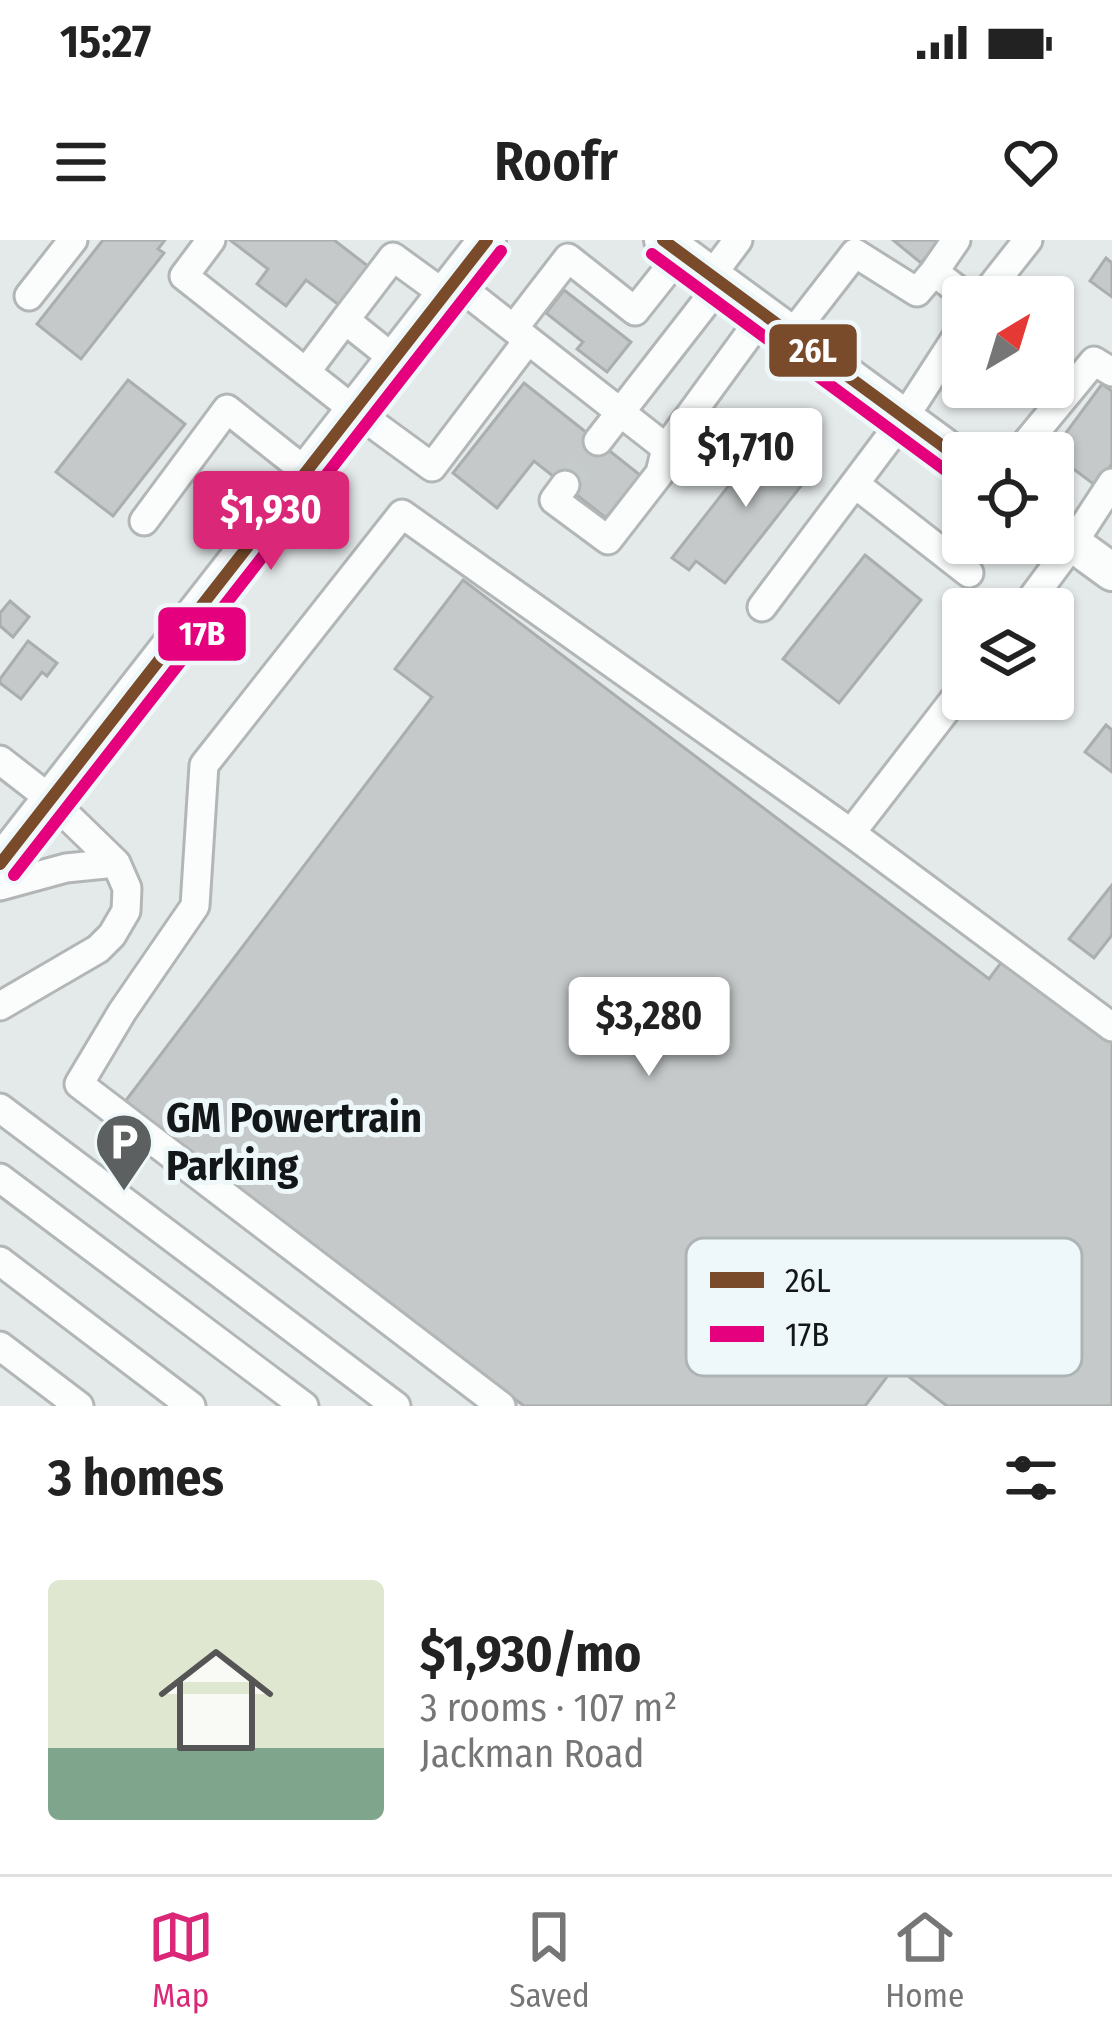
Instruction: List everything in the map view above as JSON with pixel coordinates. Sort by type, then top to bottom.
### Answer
[{"type":"main road","points":[[672,246],[942,446]]},
{"type":"main road","points":[[0,864],[466,263]]},
{"type":"main road","points":[[1074,544],[1112,572]]},
{"type":"street","points":[[29,296],[73,240]]},
{"type":"street","points":[[211,240],[184,276],[432,467],[568,258],[635,310],[672,246]]},
{"type":"street","points":[[598,442],[716,279],[738,240]]},
{"type":"street","points":[[565,485],[554,500],[608,540],[660,473],[666,448],[847,246],[917,292],[956,240]]},
{"type":"street","points":[[1000,276],[1028,240]]},
{"type":"street","points":[[306,372],[345,320],[388,246],[466,263],[521,334],[666,448]]},
{"type":"street","points":[[934,272],[942,278]]},
{"type":"street","points":[[345,320],[394,358]]},
{"type":"street","points":[[762,607],[904,418],[942,359]]},
{"type":"street","points":[[1035,432],[1090,364],[1097,361],[1112,372]]},
{"type":"street","points":[[144,521],[226,409],[305,471]]},
{"type":"street","points":[[1074,524],[1112,483]]},
{"type":"street","points":[[855,484],[969,573]]},
{"type":"street","points":[[501,1406],[79,1084],[122,1012],[196,906],[204,765],[402,514],[851,833],[1112,1027]]},
{"type":"street","points":[[851,833],[942,715]]},
{"type":"street","points":[[0,760],[49,798],[116,863],[127,888],[126,911],[98,949],[0,1006]]},
{"type":"street","points":[[0,886],[67,868],[116,863]]},
{"type":"street","points":[[0,1108],[396,1406]]},
{"type":"street","points":[[0,1178],[304,1406]]},
{"type":"street","points":[[0,1261],[191,1406]]},
{"type":"street","points":[[0,1346],[79,1406]]},
{"type":"building","points":[[103,240],[165,240],[158,249],[164,253],[81,359],[37,324]]},
{"type":"building","points":[[230,240],[334,240],[373,270],[343,308],[306,280],[286,306],[257,284],[268,269]]},
{"type":"building","points":[[893,240],[940,240],[921,263]]},
{"type":"building","points":[[1106,258],[1112,263],[1112,297],[1090,281]]},
{"type":"building","points":[[564,290],[631,342],[607,372],[577,349],[583,342],[546,313]]},
{"type":"building","points":[[128,380],[185,424],[113,516],[56,472]]},
{"type":"building","points":[[524,383],[640,475],[606,518],[534,461],[497,508],[453,473]]},
{"type":"building","points":[[1102,384],[1112,391],[1112,464],[1096,486],[1074,469],[1074,432],[1067,432]]},
{"type":"building","points":[[770,433],[815,468],[725,583],[696,561],[689,570],[672,558]]},
{"type":"building","points":[[865,555],[921,600],[839,703],[783,659]]},
{"type":"building","points":[[463,580],[989,979],[1006,956],[1112,1036],[1112,1406],[947,1406],[908,1376],[1082,1376],[1082,1238],[686,1238],[686,1376],[888,1376],[865,1406],[524,1406],[124,1103],[432,697],[395,669]]},
{"type":"building","points":[[10,601],[29,617],[13,637],[0,626],[0,613]]},
{"type":"building","points":[[28,641],[57,663],[47,676],[42,672],[21,699],[0,679]]},
{"type":"building","points":[[1106,725],[1112,730],[1112,772],[1085,752]]},
{"type":"building","points":[[1112,885],[1112,935],[1094,958],[1069,939]]},
{"type":"tunnel","points":[[565,485],[598,441]]},
{"type":"transit line","name":"26L","points":[[0,864],[487,240]]},
{"type":"transit line","name":"26L","points":[[663,240],[942,446]]},
{"type":"transit line","name":"17B","points":[[14,875],[501,251]]},
{"type":"transit line","name":"17B","points":[[652,254],[942,468]]},
{"type":"place","name":"GM Powertrain Parking","points":[[124,1193]]}]
